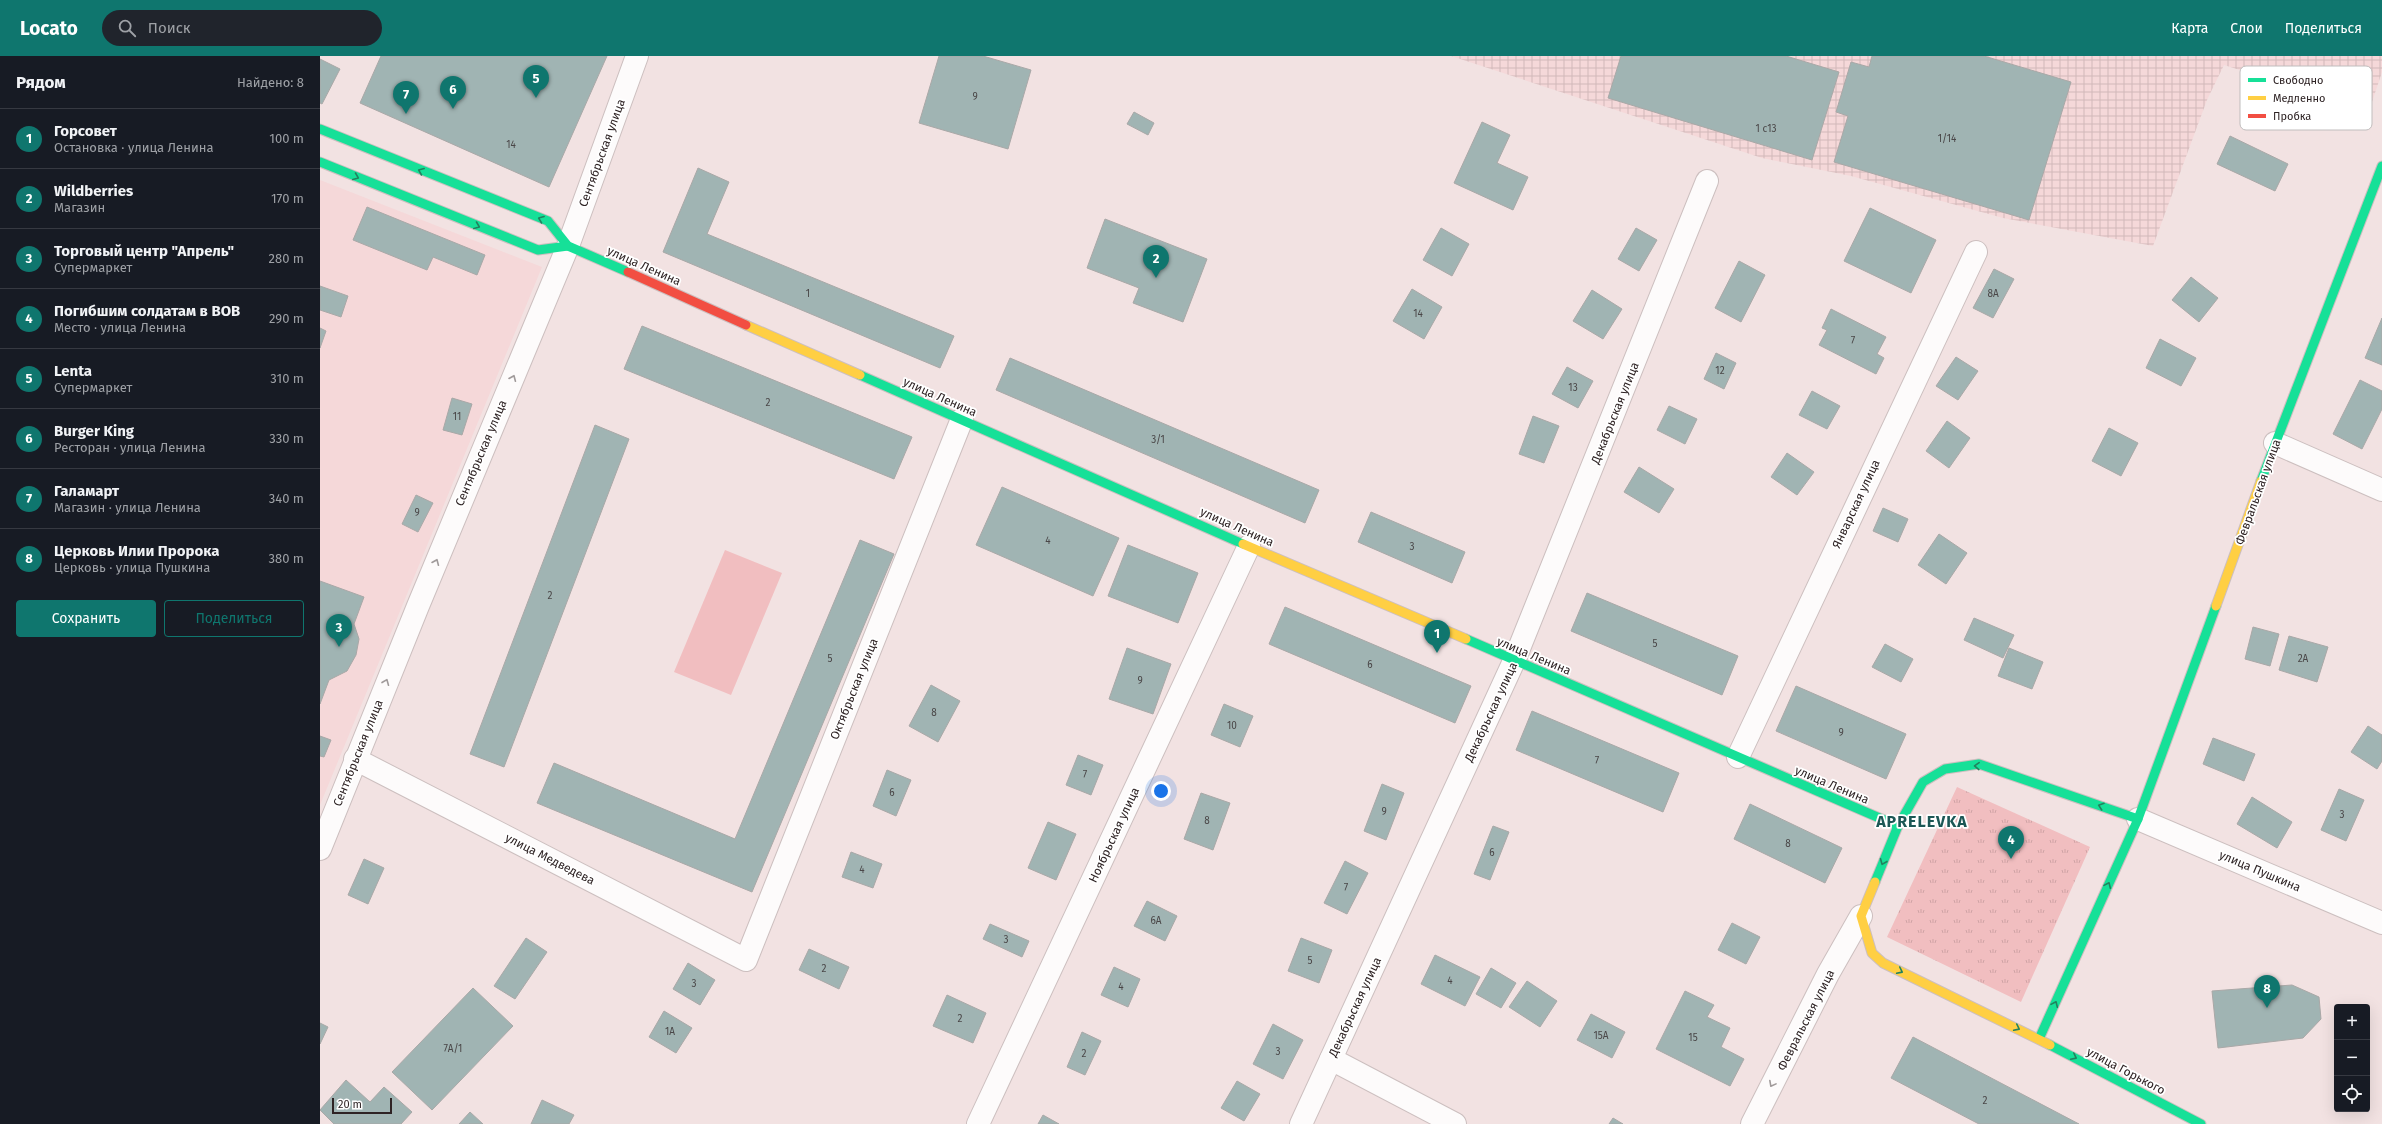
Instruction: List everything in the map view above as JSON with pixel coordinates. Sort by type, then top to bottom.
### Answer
[{"type":"street","name":"Сентябрьская улица","points":[[320,849],[355,759],[568,246],[637,56]]},
{"type":"street","name":"улица Ленина","points":[[320,129],[548,221],[568,246],[1249,546],[1514,661],[1680,730],[1738,757],[1898,826]]},
{"type":"street","points":[[320,162],[538,250],[568,246]]},
{"type":"street","name":"Февральская улица","points":[[2039,1039],[2138,819],[2275,443],[2382,166]]},
{"type":"street","name":"Декабрьская улица","points":[[1301,1124],[1514,661],[1707,182]]},
{"type":"street","name":"Январская улица","points":[[1738,757],[1976,252]]},
{"type":"street","name":"Октябрьская улица","points":[[746,960],[962,419]]},
{"type":"street","points":[[2275,443],[2382,490]]},
{"type":"street","name":"Ноябрьская улица","points":[[978,1124],[1249,546]]},
{"type":"street","name":"улица Медведева","points":[[355,759],[746,960]]},
{"type":"street","points":[[1861,916],[1898,826],[1923,782],[1945,769],[1979,764],[2138,819]]},
{"type":"street","name":"улица Пушкина","points":[[2138,819],[2382,923]]},
{"type":"street","name":"Февральская улица","points":[[1752,1124],[1797,1038],[1828,974],[1861,916]]},
{"type":"street","name":"улица Горького","points":[[1861,916],[1872,952],[1883,963],[2039,1039],[2201,1124]]},
{"type":"street","points":[[1331,1059],[1455,1124]]},
{"type":"shaded area","points":[[1451,56],[2382,56],[2382,72],[2372,102],[2372,66],[2240,66],[2240,70],[2224,65],[2207,100],[2153,246],[2003,218],[1851,176],[1762,158]]},
{"type":"shaded area","points":[[320,180],[542,267],[320,805]]},
{"type":"green space","points":[[725,550],[782,573],[731,695],[674,672]]},
{"type":"green space","points":[[1957,787],[2090,847],[2021,1002],[1887,937]]},
{"type":"building","points":[[381,56],[607,56],[549,187],[360,103]]},
{"type":"building","points":[[939,56],[983,56],[1031,70],[1008,149],[919,123]]},
{"type":"building","points":[[1621,56],[1786,56],[1839,72],[1812,160],[1608,98]]},
{"type":"building","points":[[1872,56],[1984,56],[2071,82],[2029,220],[1834,162],[1848,116],[1836,112],[1851,62],[1869,67]]},
{"type":"building","points":[[320,59],[340,69],[322,104],[320,103]]},
{"type":"building","points":[[1134,112],[1154,123],[1148,135],[1127,124]]},
{"type":"building","points":[[1482,122],[1510,135],[1497,163],[1528,177],[1513,210],[1454,183]]},
{"type":"building","points":[[2230,136],[2288,164],[2275,191],[2217,164]]},
{"type":"building","points":[[698,168],[729,182],[707,234],[954,336],[940,368],[663,252]]},
{"type":"building","points":[[367,207],[485,255],[477,275],[433,257],[427,270],[353,240]]},
{"type":"building","points":[[1870,208],[1936,240],[1911,293],[1844,261]]},
{"type":"building","points":[[1105,219],[1207,259],[1183,322],[1133,303],[1139,288],[1087,268]]},
{"type":"building","points":[[1441,228],[1469,244],[1452,276],[1423,260]]},
{"type":"building","points":[[1636,228],[1657,240],[1639,271],[1618,259]]},
{"type":"building","points":[[1739,261],[1765,275],[1741,322],[1715,308]]},
{"type":"building","points":[[1994,269],[2014,279],[1993,318],[1973,308]]},
{"type":"building","points":[[2191,277],[2218,298],[2199,322],[2172,300]]},
{"type":"building","points":[[320,286],[348,296],[341,317],[320,310]]},
{"type":"building","points":[[1412,289],[1442,307],[1424,339],[1393,321]]},
{"type":"building","points":[[1592,290],[1622,309],[1603,339],[1573,321]]},
{"type":"building","points":[[1831,309],[1886,337],[1877,354],[1884,358],[1876,374],[1819,345],[1827,330],[1822,328]]},
{"type":"building","points":[[2382,318],[2382,365],[2365,358]]},
{"type":"building","points":[[642,326],[912,437],[894,479],[624,369]]},
{"type":"building","points":[[320,328],[326,331],[320,348]]},
{"type":"building","points":[[2160,339],[2196,358],[2181,386],[2146,368]]},
{"type":"building","points":[[1716,353],[1736,363],[1724,389],[1704,379]]},
{"type":"building","points":[[1956,357],[1978,371],[1958,400],[1936,386]]},
{"type":"building","points":[[1010,358],[1319,490],[1305,523],[996,390]]},
{"type":"building","points":[[1567,367],[1593,381],[1578,408],[1552,394]]},
{"type":"building","points":[[2360,380],[2382,391],[2382,409],[2362,449],[2333,434]]},
{"type":"building","points":[[1812,391],[1840,406],[1827,429],[1799,415]]},
{"type":"building","points":[[452,398],[472,404],[462,435],[443,430]]},
{"type":"building","points":[[1669,406],[1697,419],[1685,444],[1657,430]]},
{"type":"building","points":[[1533,416],[1559,426],[1544,463],[1519,454]]},
{"type":"building","points":[[1947,421],[1970,438],[1949,468],[1926,451]]},
{"type":"building","points":[[595,425],[629,439],[504,767],[470,754]]},
{"type":"building","points":[[2109,428],[2138,443],[2121,476],[2092,461]]},
{"type":"building","points":[[1787,453],[1814,472],[1797,495],[1771,477]]},
{"type":"building","points":[[1639,467],[1674,489],[1659,513],[1624,492]]},
{"type":"building","points":[[1002,487],[1119,538],[1093,596],[976,545]]},
{"type":"building","points":[[416,495],[433,503],[418,532],[402,524]]},
{"type":"building","points":[[1883,508],[1908,519],[1898,542],[1873,531]]},
{"type":"building","points":[[1371,512],[1465,552],[1452,583],[1358,542]]},
{"type":"building","points":[[1939,534],[1967,553],[1946,584],[1918,565]]},
{"type":"building","points":[[860,540],[894,554],[752,892],[537,803],[554,763],[735,839]]},
{"type":"building","points":[[1128,545],[1198,573],[1178,623],[1108,596]]},
{"type":"building","points":[[320,581],[364,597],[354,624],[359,639],[356,655],[347,671],[329,680],[320,704]]},
{"type":"building","points":[[1587,593],[1738,656],[1722,695],[1571,631]]},
{"type":"building","points":[[1285,607],[1471,686],[1455,723],[1269,644]]},
{"type":"building","points":[[1974,618],[2014,635],[2003,658],[1964,640]]},
{"type":"building","points":[[2253,627],[2279,634],[2270,666],[2245,659]]},
{"type":"building","points":[[2289,636],[2328,647],[2317,682],[2279,670]]},
{"type":"building","points":[[1885,644],[1913,659],[1901,682],[1872,667]]},
{"type":"building","points":[[1127,648],[1171,664],[1153,714],[1109,699]]},
{"type":"building","points":[[2009,648],[2043,662],[2032,689],[1998,676]]},
{"type":"building","points":[[931,685],[960,701],[938,742],[909,726]]},
{"type":"building","points":[[1796,686],[1906,734],[1886,779],[1776,731]]},
{"type":"building","points":[[1224,704],[1253,716],[1240,747],[1211,735]]},
{"type":"building","points":[[1532,711],[1679,773],[1663,812],[1516,750]]},
{"type":"building","points":[[2368,726],[2382,735],[2382,761],[2377,769],[2351,752]]},
{"type":"building","points":[[320,736],[331,740],[324,757],[320,756]]},
{"type":"building","points":[[2213,738],[2255,754],[2244,781],[2203,764]]},
{"type":"building","points":[[1078,755],[1103,765],[1091,795],[1066,785]]},
{"type":"building","points":[[887,770],[911,780],[896,816],[873,806]]},
{"type":"building","points":[[1382,784],[1404,793],[1386,840],[1364,831]]},
{"type":"building","points":[[2339,789],[2364,800],[2346,841],[2321,830]]},
{"type":"building","points":[[1201,793],[1230,803],[1213,850],[1184,839]]},
{"type":"building","points":[[2252,797],[2292,822],[2277,848],[2237,824]]},
{"type":"building","points":[[1750,804],[1842,848],[1825,883],[1734,839]]},
{"type":"building","points":[[1048,822],[1076,834],[1056,880],[1028,868]]},
{"type":"building","points":[[1493,826],[1509,832],[1490,880],[1474,874]]},
{"type":"building","points":[[851,852],[882,864],[873,888],[842,877]]},
{"type":"building","points":[[364,859],[384,868],[368,904],[348,895]]},
{"type":"building","points":[[1345,861],[1368,873],[1347,914],[1324,903]]},
{"type":"building","points":[[1147,901],[1177,916],[1165,941],[1134,926]]},
{"type":"building","points":[[1732,923],[1760,937],[1746,964],[1718,950]]},
{"type":"building","points":[[990,924],[1029,941],[1022,957],[983,939]]},
{"type":"building","points":[[526,938],[547,952],[515,999],[494,986]]},
{"type":"building","points":[[1301,938],[1332,950],[1319,983],[1288,971]]},
{"type":"building","points":[[809,949],[849,967],[839,989],[799,970]]},
{"type":"building","points":[[1435,955],[1480,977],[1465,1006],[1421,984]]},
{"type":"building","points":[[688,963],[715,980],[700,1005],[673,989]]},
{"type":"building","points":[[1114,967],[1140,979],[1128,1007],[1101,995]]},
{"type":"building","points":[[1491,968],[1516,983],[1501,1008],[1476,994]]},
{"type":"building","points":[[1527,981],[1557,1001],[1540,1027],[1509,1007]]},
{"type":"building","points":[[2292,985],[2319,997],[2321,1019],[2303,1038],[2218,1048],[2212,991]]},
{"type":"building","points":[[473,988],[513,1026],[432,1110],[392,1072]]},
{"type":"building","points":[[1685,991],[1714,1005],[1707,1017],[1730,1028],[1721,1047],[1744,1059],[1730,1086],[1656,1049]]},
{"type":"building","points":[[947,995],[986,1013],[973,1043],[933,1026]]},
{"type":"building","points":[[664,1011],[692,1028],[676,1053],[649,1037]]},
{"type":"building","points":[[1591,1014],[1625,1032],[1612,1058],[1577,1040]]},
{"type":"building","points":[[320,1023],[328,1027],[320,1044]]},
{"type":"building","points":[[1273,1024],[1303,1040],[1283,1079],[1253,1064]]},
{"type":"building","points":[[1082,1032],[1101,1041],[1085,1075],[1067,1067]]},
{"type":"building","points":[[1913,1037],[2079,1124],[1979,1124],[1891,1078]]},
{"type":"building","points":[[346,1080],[370,1102],[384,1087],[412,1112],[401,1124],[334,1124],[320,1110]]},
{"type":"building","points":[[1237,1081],[1260,1094],[1244,1121],[1221,1108]]},
{"type":"building","points":[[542,1100],[574,1115],[569,1124],[531,1124]]},
{"type":"building","points":[[470,1112],[483,1124],[459,1124]]},
{"type":"building","points":[[1043,1115],[1059,1124],[1038,1124]]},
{"type":"building","points":[[1613,1118],[1623,1124],[1609,1124]]},
{"type":"traffic: fast","points":[[320,129],[548,221],[568,246],[628,272]]},
{"type":"traffic: fast","points":[[320,162],[538,250],[568,246]]},
{"type":"traffic: fast","points":[[2261,481],[2382,166]]},
{"type":"traffic: fast","points":[[860,375],[1243,544]]},
{"type":"traffic: fast","points":[[2039,1039],[2138,819],[2216,606]]},
{"type":"traffic: fast","points":[[1466,639],[1898,826]]},
{"type":"traffic: fast","points":[[1875,882],[1898,826],[1923,782],[1945,769],[1979,764],[2138,819]]},
{"type":"traffic: fast","points":[[2050,1045],[2201,1124]]},
{"type":"traffic: slow","points":[[746,325],[860,375]]},
{"type":"traffic: slow","points":[[2216,606],[2261,481]]},
{"type":"traffic: slow","points":[[1243,544],[1466,639]]},
{"type":"traffic: slow","points":[[1875,882],[1861,916],[1872,953],[1883,963],[2050,1045]]},
{"type":"traffic: jam","points":[[628,272],[746,325]]},
{"type":"place","name":"Lenta","points":[[536,98]]},
{"type":"place","name":"Burger King","points":[[453,109]]},
{"type":"place","name":"Галамарт","points":[[406,114]]},
{"type":"place","name":"Wildberries","points":[[1156,278]]},
{"type":"place","name":"Торговый центр \"Апрель\"","points":[[339,647]]},
{"type":"place","name":"Горсовет","points":[[1437,653]]},
{"type":"place","name":"Погибшим солдатам в ВОВ","points":[[2011,859]]},
{"type":"place","name":"Церковь Илии Пророка","points":[[2267,1008]]},
{"type":"district","name":"APRELEVKA","points":[[1922,821]]}]
